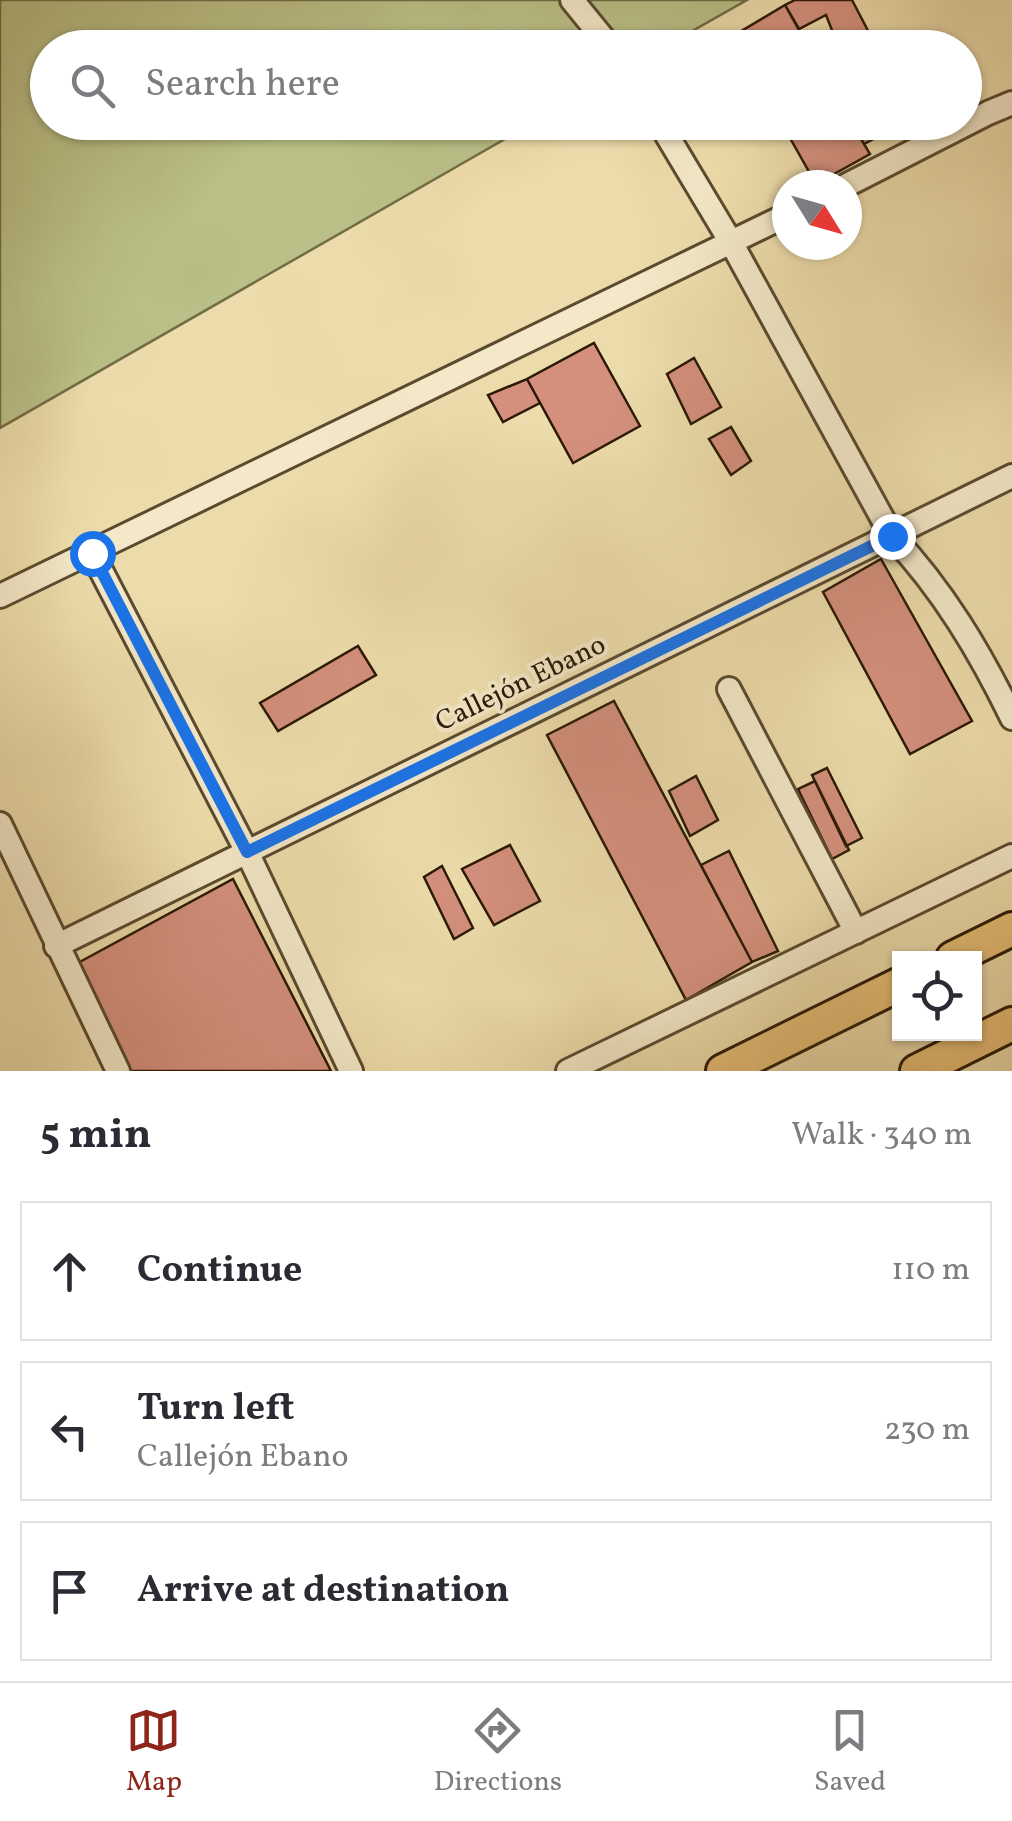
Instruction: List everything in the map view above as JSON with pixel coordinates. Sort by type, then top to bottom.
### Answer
[{"type":"highway","points":[[967,951],[1012,930]]},
{"type":"highway","points":[[723,1071],[892,988]]},
{"type":"highway","points":[[918,1071],[1012,1024]]},
{"type":"street","points":[[572,0],[596,30]]},
{"type":"street","points":[[982,116],[1012,103]]},
{"type":"street","points":[[670,140],[732,244],[892,536],[944,598],[987,667],[1012,718]]},
{"type":"street","points":[[862,177],[935,140]]},
{"type":"street","points":[[0,596],[772,224]]},
{"type":"street","name":"Callejón Ebano","points":[[56,946],[1012,476]]},
{"type":"street","points":[[92,553],[247,852],[351,1071]]},
{"type":"street","points":[[730,688],[856,932]]},
{"type":"street","points":[[0,824],[118,1071]]},
{"type":"street","points":[[568,1071],[1012,856]]},
{"type":"green space","points":[[0,0],[747,0],[694,30],[30,30],[30,140],[503,140],[0,428]]},
{"type":"building","points":[[795,0],[852,0],[868,30],[832,30],[826,15],[799,29],[785,5]]},
{"type":"building","points":[[785,5],[799,30],[743,30]]},
{"type":"building","points":[[791,140],[862,140],[870,154],[841,170],[808,170]]},
{"type":"building","points":[[594,343],[640,426],[573,463],[527,379]]},
{"type":"building","points":[[694,358],[721,407],[691,424],[667,374]]},
{"type":"building","points":[[527,379],[540,403],[503,422],[488,395]]},
{"type":"building","points":[[731,427],[751,461],[731,475],[709,439]]},
{"type":"building","points":[[881,559],[972,721],[910,754],[823,592]]},
{"type":"building","points":[[358,646],[376,675],[278,731],[260,703]]},
{"type":"building","points":[[614,701],[752,962],[686,1000],[547,735]]},
{"type":"building","points":[[827,768],[862,838],[846,846],[812,775]]},
{"type":"building","points":[[696,776],[718,820],[690,836],[669,791]]},
{"type":"building","points":[[815,781],[849,850],[832,859],[798,789]]},
{"type":"building","points":[[510,845],[540,901],[494,925],[462,869]]},
{"type":"building","points":[[729,851],[778,951],[752,962],[701,865]]},
{"type":"building","points":[[442,866],[473,928],[454,939],[424,877]]},
{"type":"building","points":[[233,879],[331,1071],[127,1071],[76,964]]},
{"type":"route","points":[[92,553],[247,852],[892,536]]}]
